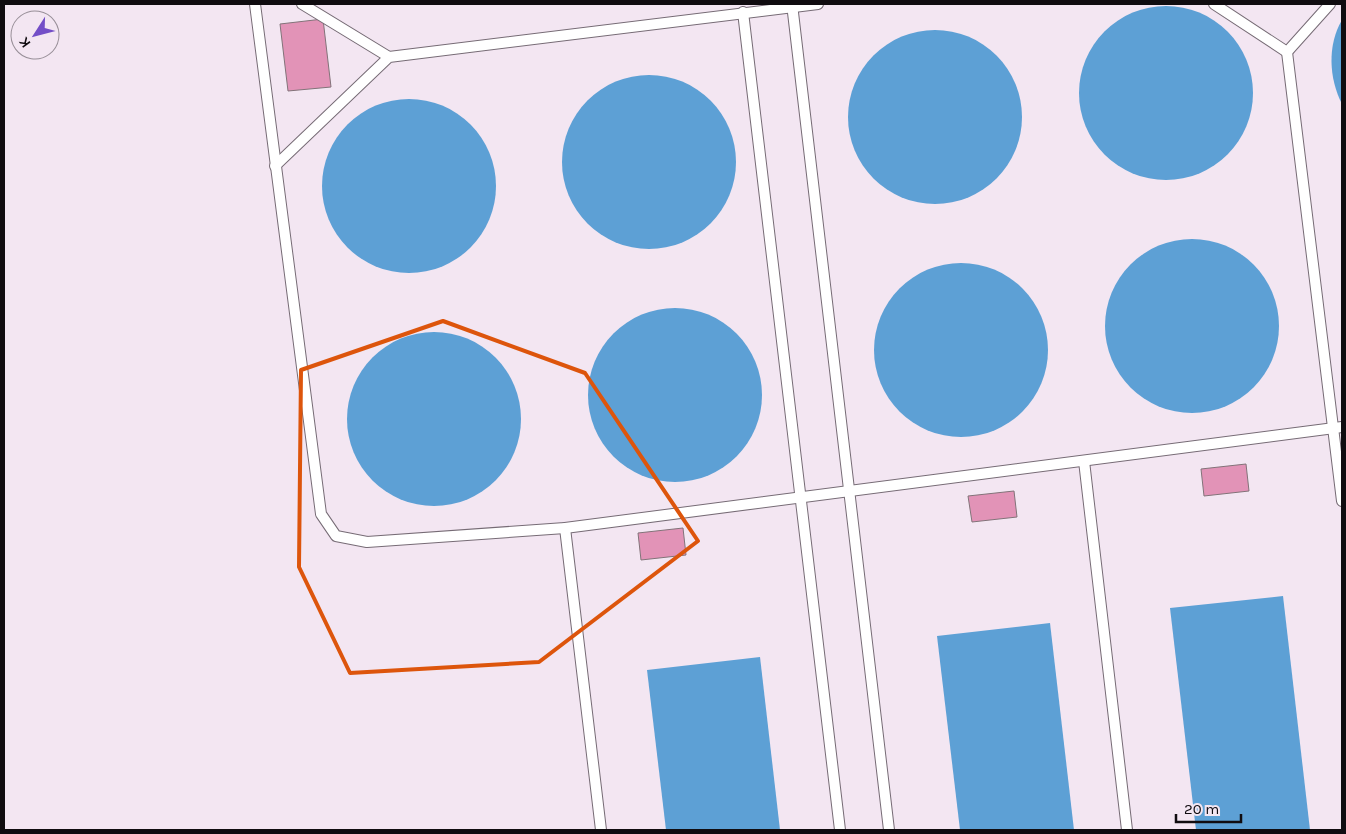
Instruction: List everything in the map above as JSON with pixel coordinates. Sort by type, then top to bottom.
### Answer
[{"type":"lane","points":[[255,4],[321,514],[336,536],[367,542],[565,528],[1338,428]]},
{"type":"lane","points":[[302,4],[390,57]]},
{"type":"lane","points":[[275,166],[390,57],[792,5],[818,4]]},
{"type":"lane","points":[[1214,4],[1286,52],[1338,428],[1342,501]]},
{"type":"lane","points":[[1286,52],[1330,4]]},
{"type":"lane","points":[[792,5],[889,830]]},
{"type":"lane","points":[[743,12],[840,830]]},
{"type":"lane","points":[[1084,461],[1128,830]]},
{"type":"lane","points":[[565,528],[602,830]]},
{"type":"highlighted area","points":[[443,321],[585,373],[698,541],[539,662],[350,673],[299,567],[301,370]]},
{"type":"water","points":[[1157,6],[1175,6],[1191,9],[1215,20],[1234,37],[1250,68],[1253,93],[1252,110],[1247,126],[1234,149],[1222,161],[1191,177],[1175,180],[1157,180],[1141,177],[1117,166],[1098,149],[1082,118],[1079,102],[1079,84],[1082,68],[1093,44],[1110,25],[1141,9]]},
{"type":"water","points":[[1342,20],[1342,104],[1334,84],[1332,51],[1337,30]]},
{"type":"water","points":[[944,30],[968,36],[984,44],[997,55],[1008,68],[1016,84],[1021,100],[1021,134],[1016,150],[1008,166],[997,179],[984,190],[960,201],[944,204],[926,204],[910,201],[886,190],[862,166],[849,134],[848,108],[851,92],[862,68],[886,44],[918,31]]},
{"type":"water","points":[[658,75],[682,81],[698,89],[711,100],[722,113],[730,129],[735,145],[735,179],[730,195],[722,211],[711,224],[698,235],[674,246],[658,249],[640,249],[624,246],[600,235],[576,211],[563,179],[562,153],[565,137],[576,113],[600,89],[632,76]]},
{"type":"water","points":[[418,99],[442,105],[458,113],[471,124],[482,137],[490,153],[495,169],[495,203],[490,219],[482,235],[471,248],[458,259],[434,270],[418,273],[400,273],[384,270],[360,259],[336,235],[323,203],[322,177],[325,161],[336,137],[360,113],[392,100]]},
{"type":"water","points":[[1201,239],[1225,245],[1241,253],[1254,264],[1265,277],[1273,293],[1278,309],[1278,343],[1273,359],[1265,375],[1254,388],[1241,399],[1217,410],[1201,413],[1183,413],[1167,410],[1143,399],[1119,375],[1106,343],[1105,317],[1108,301],[1119,277],[1143,253],[1175,240]]},
{"type":"water","points":[[970,263],[994,269],[1010,277],[1023,288],[1034,301],[1042,317],[1047,333],[1047,367],[1042,383],[1034,399],[1023,412],[1010,423],[986,434],[970,437],[952,437],[936,434],[912,423],[888,399],[875,367],[874,341],[877,325],[888,301],[912,277],[944,264]]},
{"type":"water","points":[[684,308],[708,314],[724,322],[737,333],[748,346],[756,362],[761,378],[761,412],[756,428],[748,444],[737,457],[724,468],[700,479],[684,482],[666,482],[650,479],[626,468],[602,444],[589,412],[588,386],[591,370],[602,346],[626,322],[658,309]]},
{"type":"water","points":[[443,332],[467,338],[483,346],[496,357],[507,370],[515,386],[520,402],[520,436],[515,452],[507,468],[496,481],[483,492],[459,503],[443,506],[425,506],[409,503],[385,492],[361,468],[348,436],[347,410],[350,394],[361,370],[385,346],[417,333]]},
{"type":"water","points":[[1283,596],[1310,830],[1196,830],[1170,608]]},
{"type":"water","points":[[1050,623],[1074,830],[960,830],[937,636]]},
{"type":"water","points":[[760,657],[780,830],[666,830],[647,670]]},
{"type":"building","points":[[323,19],[331,87],[288,91],[280,24]]},
{"type":"building","points":[[1246,464],[1249,491],[1204,496],[1201,469]]},
{"type":"building","points":[[1014,491],[1017,517],[972,522],[968,496]]},
{"type":"building","points":[[683,528],[686,555],[641,560],[638,533]]}]
